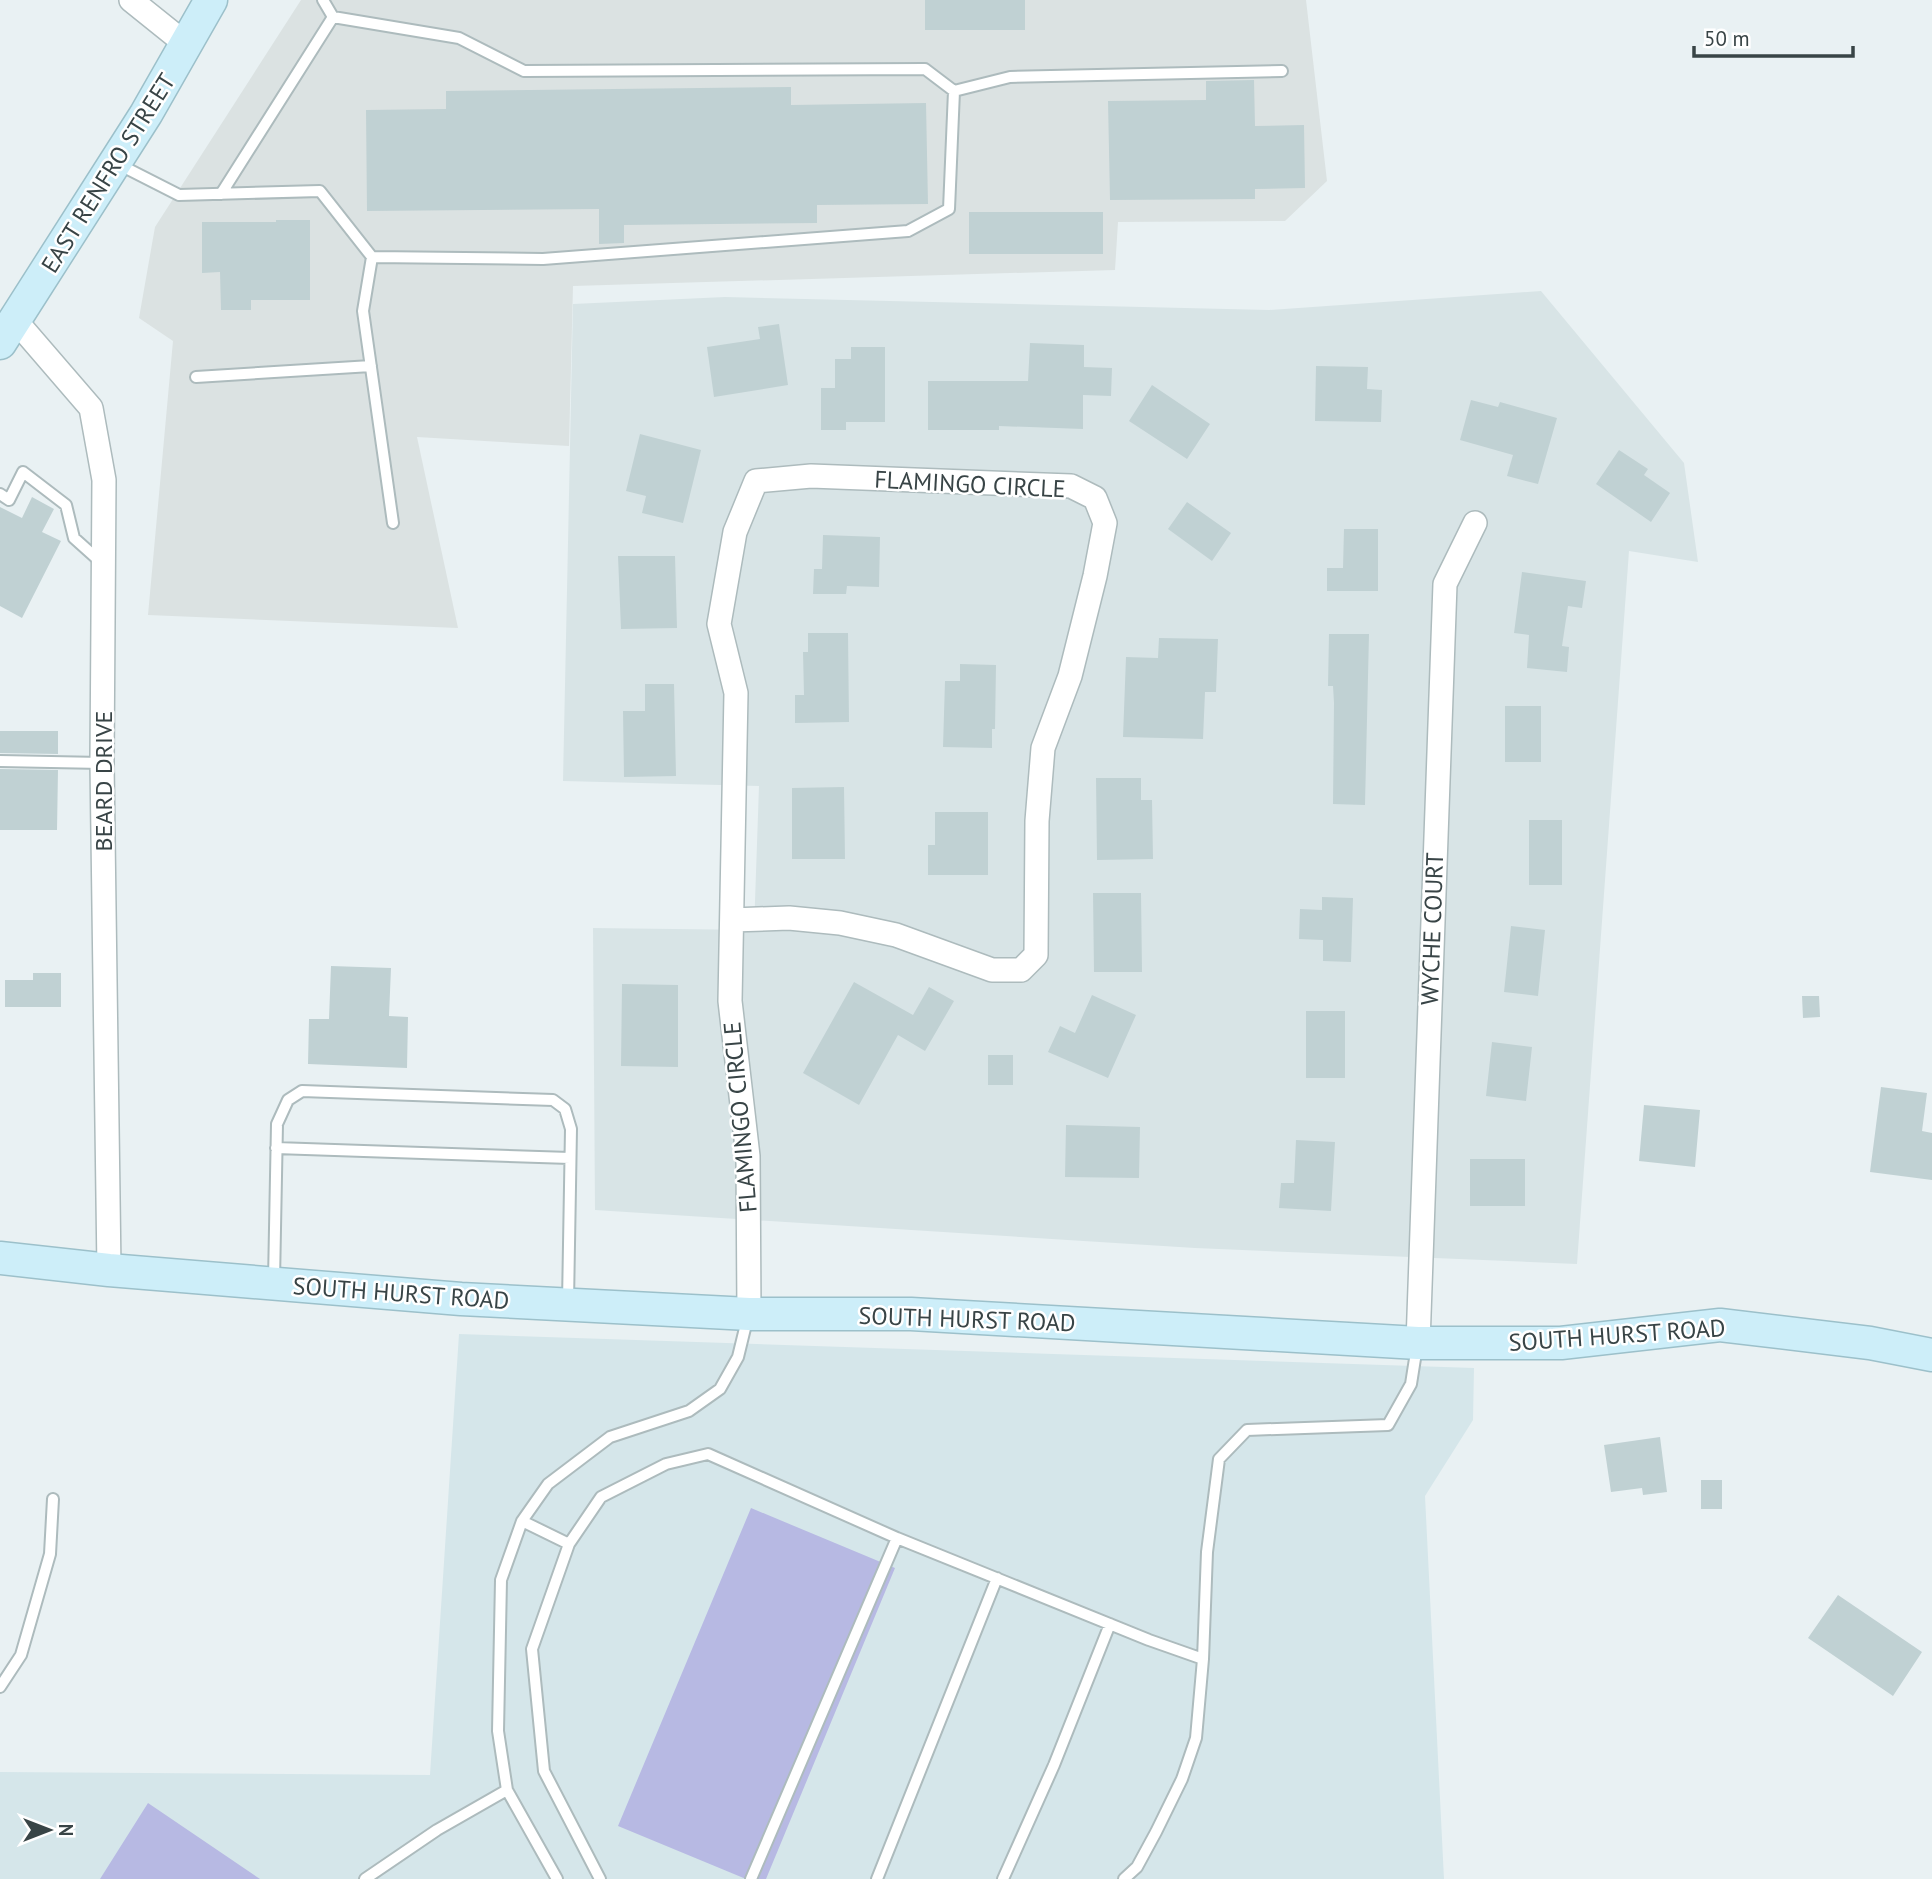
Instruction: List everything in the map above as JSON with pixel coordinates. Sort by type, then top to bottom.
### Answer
[{"type":"street","points":[[131,0],[187,44]]},
{"type":"street","name":"EAST RENFRO STREET","points":[[8,332],[115,163],[211,0]]},
{"type":"street","name":"BEARD DRIVE","points":[[8,332],[91,408],[104,480],[102,763],[109,1269]]},
{"type":"street","name":"FLAMINGO CIRCLE","points":[[732,920],[789,918],[841,923],[896,935],[992,970],[1021,970],[1036,955],[1037,821],[1043,748],[1070,676],[1095,576],[1105,523],[1095,498],[1071,486],[811,476],[756,481],[735,532],[719,624],[736,694],[730,1001],[748,1156],[749,1314]]},
{"type":"street","name":"WYCHE COURT","points":[[1418,1343],[1445,584],[1475,523]]},
{"type":"street","name":"SOUTH HURST ROAD","points":[[0,1258],[461,1299],[749,1314],[911,1314],[1418,1343],[1560,1343],[1720,1325],[1870,1343],[1932,1355]]},
{"type":"lane","points":[[323,0],[333,17]]},
{"type":"lane","points":[[333,17],[459,38],[524,72],[925,69],[954,91]]},
{"type":"lane","points":[[221,194],[333,17]]},
{"type":"lane","points":[[954,91],[1010,77],[1282,71]]},
{"type":"lane","points":[[372,257],[543,259],[908,231],[949,209],[954,91]]},
{"type":"lane","points":[[115,163],[179,195],[320,191],[372,257],[363,311],[393,523]]},
{"type":"lane","points":[[197,377],[371,366]]},
{"type":"lane","points":[[0,495],[9,500],[23,472],[66,505],[74,538],[103,564]]},
{"type":"lane","points":[[0,761],[102,763]]},
{"type":"lane","points":[[274,1283],[277,1124],[288,1100],[302,1091],[553,1100],[565,1109],[571,1129],[568,1304]]},
{"type":"lane","points":[[276,1148],[570,1158]]},
{"type":"lane","points":[[557,1879],[507,1790],[498,1731],[501,1580],[522,1521],[548,1484],[610,1437],[689,1411],[720,1390],[738,1357],[749,1314]]},
{"type":"lane","points":[[1124,1879],[1137,1867],[1182,1779],[1196,1738],[1203,1659],[1206,1552],[1219,1459],[1247,1430],[1388,1425],[1411,1384],[1418,1343]]},
{"type":"lane","points":[[600,1879],[544,1771],[533,1650],[569,1544],[601,1497],[666,1464],[708,1454],[897,1538],[1203,1659]]},
{"type":"lane","points":[[0,1687],[21,1656],[50,1554],[53,1499]]},
{"type":"lane","points":[[522,1521],[569,1544]]},
{"type":"lane","points":[[751,1879],[897,1538]]},
{"type":"lane","points":[[877,1879],[997,1578]]},
{"type":"lane","points":[[1003,1879],[1054,1765],[1110,1624]]},
{"type":"lane","points":[[365,1879],[437,1830],[507,1790]]},
{"type":"shaded area","points":[[301,0],[1306,0],[1327,181],[1285,221],[1118,222],[1115,270],[573,286],[569,446],[417,437],[458,628],[148,615],[173,341],[139,318],[155,227]]},
{"type":"shaded area","points":[[1541,291],[1684,463],[1698,562],[1629,551],[1577,1264],[1195,1248],[595,1210],[593,928],[754,930],[759,786],[563,781],[573,304],[725,297],[1269,310]]},
{"type":"shaded area","points":[[459,1334],[1474,1368],[1473,1420],[1425,1496],[1444,1879],[0,1879],[0,1772],[430,1775]]},
{"type":"shaded area","points":[[751,1508],[895,1568],[766,1879],[746,1879],[618,1826]]},
{"type":"shaded area","points":[[148,1803],[260,1879],[100,1879]]},
{"type":"building","points":[[925,0],[1025,0],[1025,30],[925,30]]},
{"type":"building","points":[[1254,80],[1255,126],[1304,125],[1305,188],[1255,189],[1255,199],[1110,200],[1108,101],[1206,100],[1206,81]]},
{"type":"building","points":[[791,87],[791,105],[926,103],[928,204],[817,205],[817,223],[624,225],[624,243],[599,244],[599,209],[367,211],[366,110],[446,109],[446,91]]},
{"type":"building","points":[[969,212],[1103,212],[1103,254],[969,254]]},
{"type":"building","points":[[310,220],[310,300],[251,300],[251,310],[221,310],[220,272],[202,273],[202,222]]},
{"type":"building","points":[[779,324],[788,385],[714,397],[707,347],[760,339],[758,327]]},
{"type":"building","points":[[1030,343],[1084,345],[1084,367],[1112,368],[1111,396],[1083,395],[1083,429],[999,426],[999,430],[928,430],[928,381],[1028,381]]},
{"type":"building","points":[[851,347],[885,347],[885,422],[846,422],[846,430],[821,430],[821,388],[835,388],[835,359],[851,359]]},
{"type":"building","points":[[1316,366],[1368,367],[1367,389],[1382,390],[1381,422],[1315,421]]},
{"type":"building","points":[[1152,385],[1210,424],[1187,459],[1129,421]]},
{"type":"building","points":[[1471,400],[1498,407],[1500,402],[1557,418],[1538,484],[1507,476],[1513,455],[1460,440]]},
{"type":"building","points":[[640,434],[701,450],[683,523],[642,513],[646,496],[626,491]]},
{"type":"building","points":[[1619,450],[1648,469],[1644,475],[1670,493],[1651,522],[1596,484]]},
{"type":"building","points":[[32,497],[54,509],[42,532],[61,541],[22,618],[0,606],[0,507],[22,518]]},
{"type":"building","points":[[1187,502],[1231,533],[1212,561],[1168,529]]},
{"type":"building","points":[[1344,529],[1378,529],[1378,591],[1327,591],[1327,568],[1343,568]]},
{"type":"building","points":[[823,535],[880,537],[879,587],[847,586],[846,594],[813,594],[814,569],[822,569]]},
{"type":"building","points":[[618,556],[675,556],[677,628],[621,629]]},
{"type":"building","points":[[1522,572],[1586,581],[1582,608],[1568,606],[1562,646],[1569,647],[1567,672],[1527,668],[1529,635],[1514,633]]},
{"type":"building","points":[[808,633],[848,633],[849,722],[795,723],[795,695],[804,695],[803,652],[808,652]]},
{"type":"building","points":[[1329,634],[1369,634],[1365,805],[1333,804],[1334,703],[1333,686],[1328,686]]},
{"type":"building","points":[[1159,638],[1218,639],[1216,692],[1205,692],[1203,739],[1123,737],[1126,657],[1158,658]]},
{"type":"building","points":[[960,664],[996,665],[992,748],[943,747],[945,681],[960,681]]},
{"type":"building","points":[[645,684],[674,684],[676,776],[624,777],[623,711],[645,711]]},
{"type":"building","points":[[1505,706],[1541,706],[1541,762],[1505,762]]},
{"type":"building","points":[[0,731],[58,731],[58,754],[0,753]]},
{"type":"building","points":[[0,769],[58,770],[57,830],[0,830]]},
{"type":"building","points":[[1096,778],[1141,778],[1141,800],[1152,800],[1153,859],[1097,860]]},
{"type":"building","points":[[844,787],[845,859],[792,859],[792,788]]},
{"type":"building","points":[[935,812],[988,812],[988,875],[928,875],[928,845],[935,845]]},
{"type":"building","points":[[1529,820],[1562,820],[1562,885],[1529,885]]},
{"type":"building","points":[[1093,893],[1141,893],[1142,972],[1094,972]]},
{"type":"building","points":[[1322,897],[1353,898],[1351,962],[1323,961],[1323,940],[1299,939],[1300,909],[1322,910]]},
{"type":"building","points":[[1511,926],[1545,930],[1538,996],[1504,992]]},
{"type":"building","points":[[331,966],[391,968],[389,1016],[408,1017],[407,1068],[308,1064],[309,1019],[329,1019]]},
{"type":"building","points":[[33,973],[61,973],[61,1007],[5,1007],[5,980],[33,980]]},
{"type":"building","points":[[854,982],[913,1015],[929,987],[954,1001],[925,1051],[898,1035],[859,1105],[803,1073]]},
{"type":"building","points":[[622,984],[678,985],[678,1067],[621,1066]]},
{"type":"building","points":[[1092,995],[1136,1015],[1108,1078],[1048,1052],[1060,1026],[1075,1033]]},
{"type":"building","points":[[1802,996],[1819,996],[1820,1017],[1803,1018]]},
{"type":"building","points":[[1306,1011],[1345,1011],[1345,1078],[1306,1078]]},
{"type":"building","points":[[1492,1042],[1532,1047],[1526,1101],[1486,1096]]},
{"type":"building","points":[[988,1055],[1013,1055],[1013,1085],[988,1085]]},
{"type":"building","points":[[1881,1087],[1927,1093],[1922,1131],[1932,1133],[1932,1180],[1870,1172]]},
{"type":"building","points":[[1644,1105],[1700,1110],[1695,1167],[1639,1161]]},
{"type":"building","points":[[1066,1125],[1140,1127],[1139,1178],[1065,1177]]},
{"type":"building","points":[[1296,1140],[1335,1142],[1331,1211],[1279,1208],[1281,1183],[1294,1183]]},
{"type":"building","points":[[1470,1159],[1525,1159],[1525,1206],[1470,1206]]},
{"type":"building","points":[[1660,1437],[1667,1492],[1643,1495],[1642,1488],[1611,1492],[1604,1445]]},
{"type":"building","points":[[1701,1480],[1722,1480],[1722,1509],[1701,1509]]},
{"type":"building","points":[[1838,1595],[1922,1652],[1893,1696],[1808,1638]]}]
